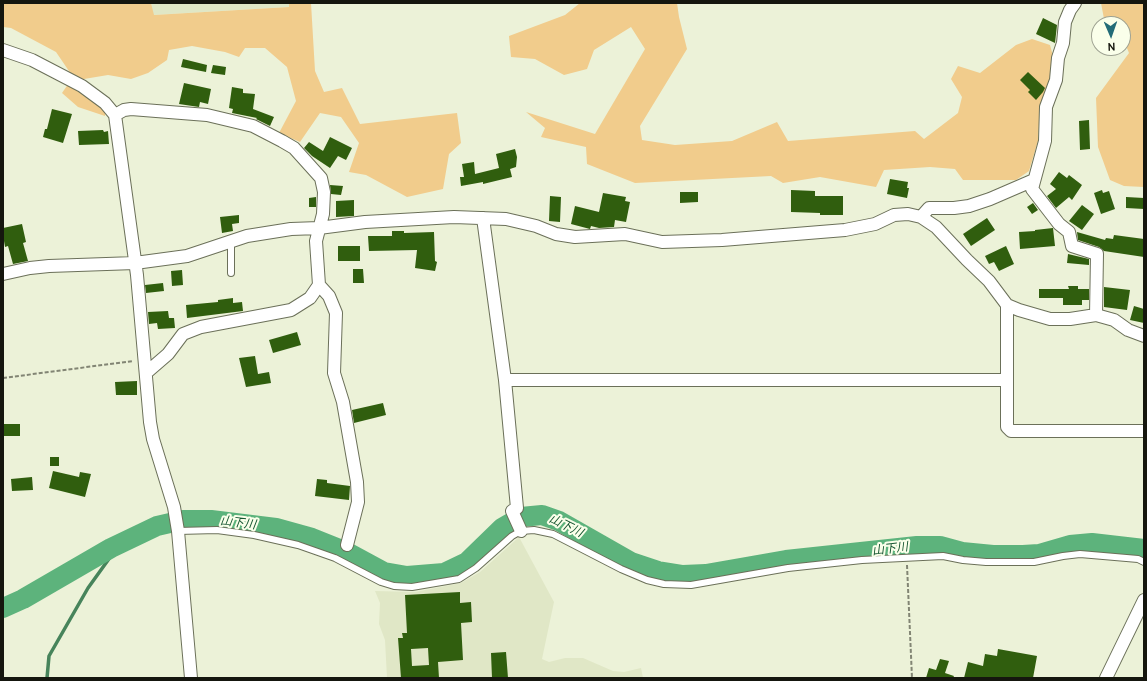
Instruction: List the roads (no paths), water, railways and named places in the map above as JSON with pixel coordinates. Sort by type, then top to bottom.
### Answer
[{"type":"street","points":[[1075,3],[1065,22],[1063,43],[1058,58],[1056,80],[1046,107],[1045,141],[1032,189],[1060,224],[1069,232],[1072,246],[1097,254],[1096,315]]},
{"type":"street","points":[[3,50],[32,60],[82,86],[106,104],[115,115],[134,263],[137,275],[150,422],[153,440],[174,507],[178,531],[191,678]]},
{"type":"street","points":[[115,115],[124,110],[131,109],[207,115],[253,126],[294,148],[321,178],[324,192],[323,214],[318,228],[316,242],[319,285],[329,296],[336,313],[334,373],[343,402],[358,482],[358,502],[347,545]]},
{"type":"street","points":[[921,218],[929,208],[954,208],[969,206],[990,199],[1034,180]]},
{"type":"street","points":[[3,274],[30,268],[50,266],[134,263],[187,256],[247,236],[291,229],[318,228],[365,222],[424,218],[506,219],[536,226],[556,234],[575,237],[625,234],[662,242],[722,240],[845,230],[875,224],[894,215],[908,214],[921,218],[936,227],[989,281],[1007,305],[1050,319],[1070,319],[1096,315],[1114,320],[1128,330],[1144,336]]},
{"type":"street","points":[[483,218],[505,380],[517,508],[512,511],[521,529]]},
{"type":"street","points":[[146,373],[168,354],[183,334],[200,327],[291,310],[310,298],[319,285]]},
{"type":"street","points":[[1007,305],[1007,427],[1011,431],[1144,431]]},
{"type":"street","points":[[505,380],[1007,380]]},
{"type":"street","points":[[1106,678],[1144,600]]},
{"type":"lane","points":[[231,241],[231,273]]},
{"type":"lane","points":[[178,531],[217,530],[254,535],[298,545],[335,558],[381,582],[394,586],[412,588],[459,579],[476,568],[521,529],[553,534],[621,569],[647,580],[664,584],[691,585],[788,568],[862,560],[943,556],[986,562],[1034,562],[1080,554],[1138,559],[1144,562]]},
{"type":"waterway","name":"山下川","points":[[3,608],[23,599],[111,548],[157,526],[183,520],[211,520],[276,528],[312,538],[347,552],[384,572],[407,576],[444,573],[467,562],[502,528],[521,517],[542,515],[559,521],[631,562],[658,571],[683,575],[706,574],[786,560],[917,546],[940,546],[962,552],[993,555],[1039,554],[1070,545],[1092,543],[1144,549]]},
{"type":"waterway","points":[[47,678],[49,656],[88,588],[111,556],[111,548]]}]
